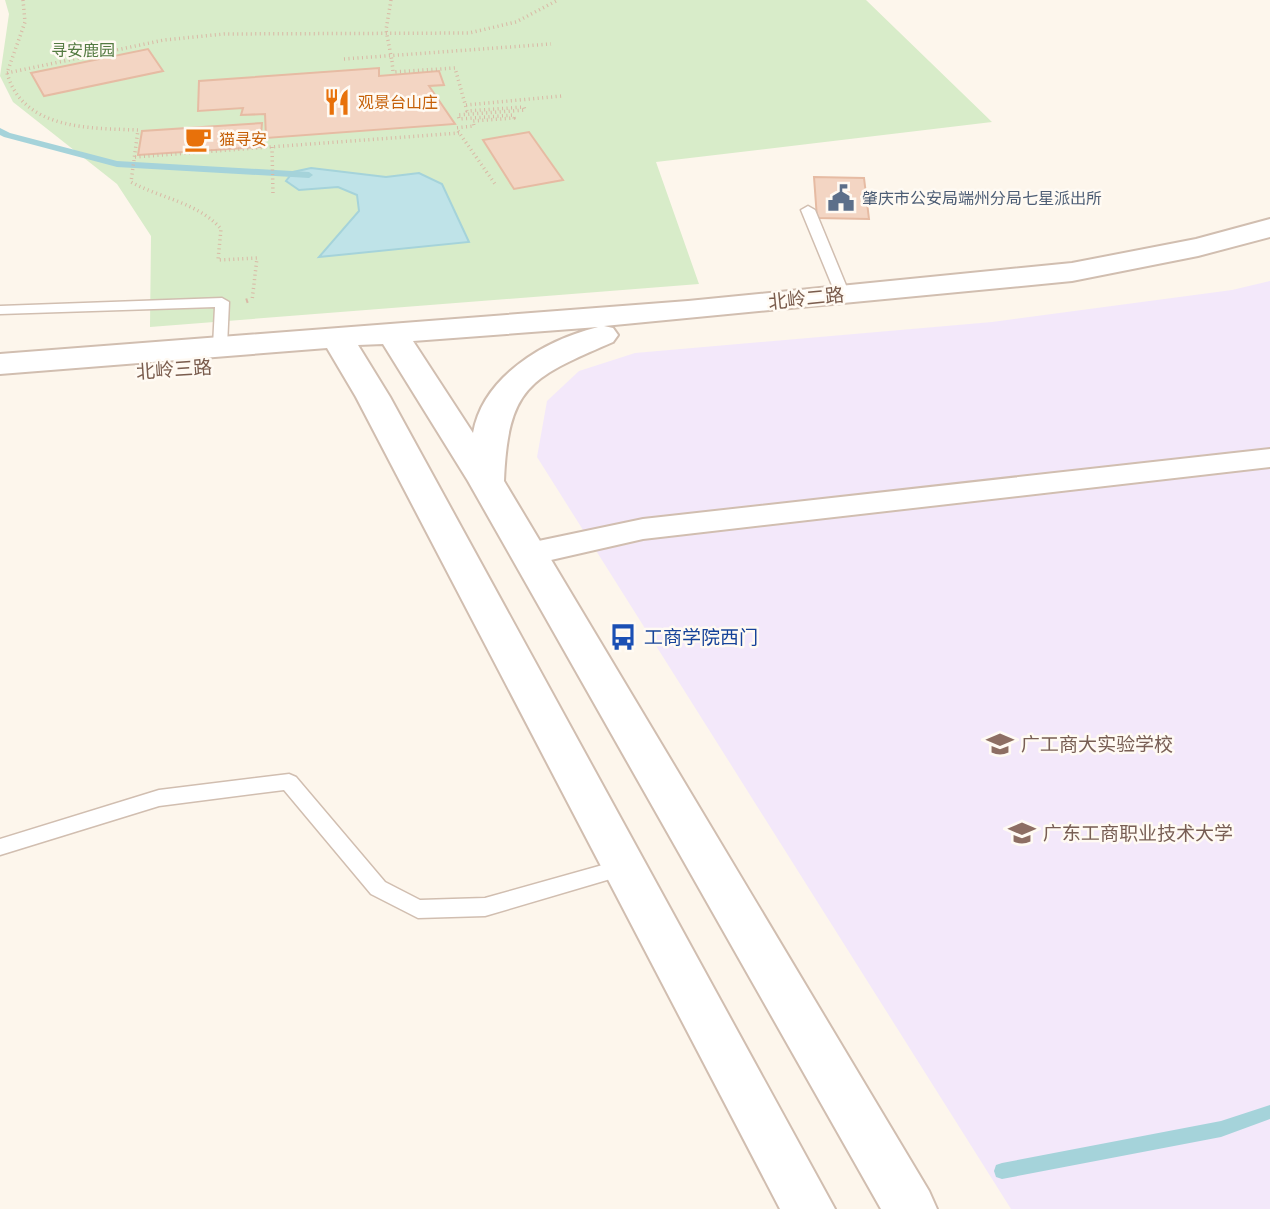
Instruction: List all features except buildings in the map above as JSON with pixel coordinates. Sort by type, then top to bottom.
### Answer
[{"type":"street","name":"北岭二路","points":[[398,343],[688,310],[1072,272],[1198,247],[1270,228]]},
{"type":"street","name":"北岭二路","points":[[343,347],[602,335],[1085,290],[1270,250]]},
{"type":"street","points":[[486,481],[491,427],[500,400],[511,384],[545,360],[602,335]]},
{"type":"street","points":[[398,343],[486,481],[910,1209]]},
{"type":"street","name":"北岭三路","points":[[0,364],[220,346],[343,347]]},
{"type":"street","points":[[343,347],[808,1209]]},
{"type":"street","name":"北岭三路","points":[[0,382],[343,347]]},
{"type":"street","points":[[529,554],[643,529],[1270,458]]},
{"type":"lane","points":[[808,211],[843,295]]},
{"type":"lane","points":[[0,310],[222,302],[220,346]]},
{"type":"lane","points":[[0,847],[159,798],[289,782],[378,888],[418,909],[485,906],[624,867]]},
{"type":"path","points":[[23,0],[25,22],[6,74],[15,94],[43,116],[67,125],[138,130],[131,182],[213,217],[221,229],[218,260],[257,258],[252,300],[222,302]]},
{"type":"path","points":[[391,0],[385,19],[385,33],[393,72],[454,68],[467,111],[524,107],[525,110],[458,115],[459,119],[513,115],[514,118],[473,121],[474,126],[455,128],[495,184]]},
{"type":"path","points":[[6,74],[164,40],[224,34],[469,33],[531,18],[558,0]]},
{"type":"path","points":[[344,59],[551,44]]},
{"type":"path","points":[[466,105],[562,96]]},
{"type":"path","points":[[135,157],[460,134]]},
{"type":"path","points":[[272,147],[273,195]]},
{"type":"shaded area","name":"广东工商职业技术大学","points":[[1270,281],[1270,1209],[1011,1209],[537,457],[547,401],[579,371],[635,353],[992,322],[1232,290]]},
{"type":"green space","name":"寻安鹿园","points":[[5,0],[866,0],[992,122],[656,162],[699,284],[150,327],[151,236],[117,184],[13,102],[0,76],[9,14]]},
{"type":"water","points":[[311,168],[386,177],[419,173],[442,184],[469,242],[319,257],[359,211],[357,195],[338,187],[299,190],[286,181],[293,172]]},
{"type":"waterway","points":[[0,131],[117,164],[309,175]]},
{"type":"waterway","points":[[1002,1171],[1221,1129],[1270,1112]]},
{"type":"place","name":"观景台山庄","points":[[337,102]]},
{"type":"place","name":"猫寻安","points":[[198,139]]},
{"type":"place","name":"肇庆市公安局端州分局七星派出所","points":[[841,198]]},
{"type":"place","name":"工商学院西门","points":[[623,637]]},
{"type":"place","name":"广工商大实验学校","points":[[1000,744]]},
{"type":"place","name":"广东工商职业技术大学","points":[[1022,833]]}]
